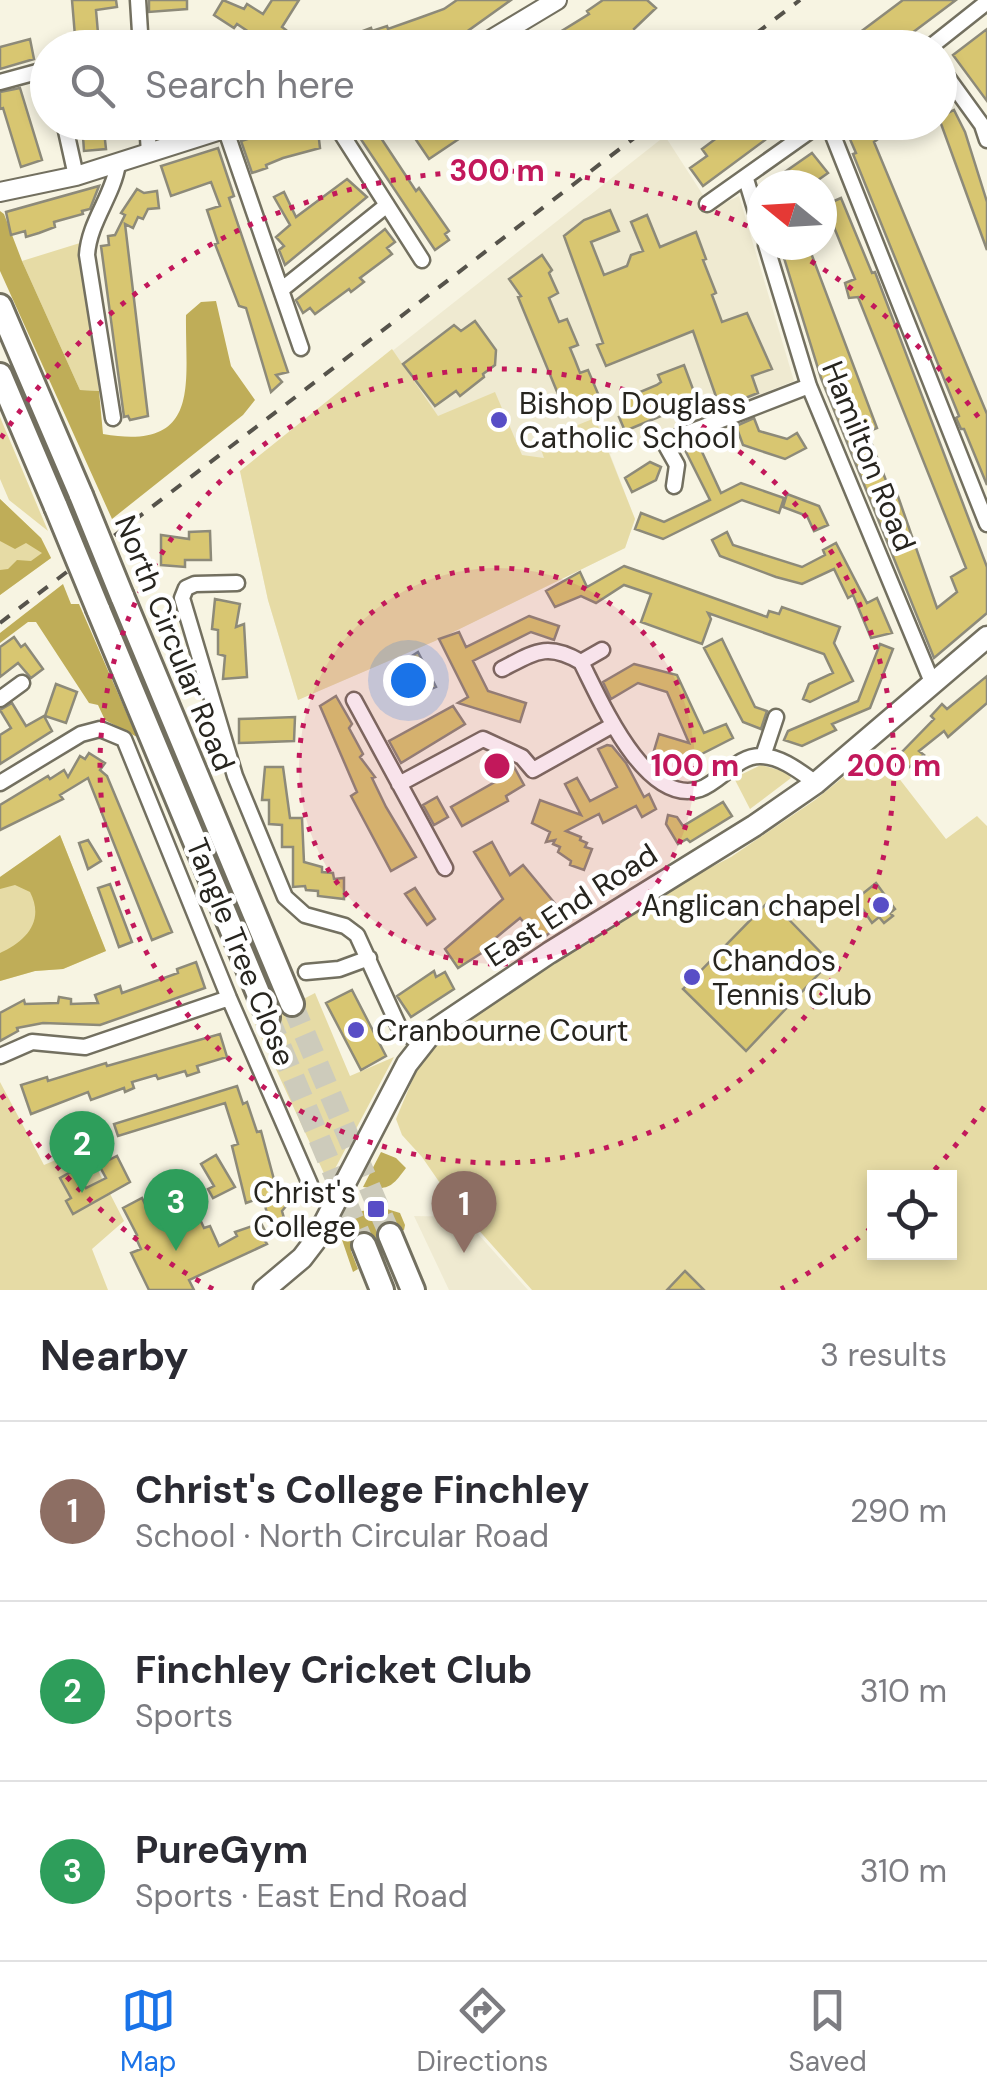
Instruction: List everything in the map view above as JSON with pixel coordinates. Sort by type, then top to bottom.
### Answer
[{"type":"highway","name":"North Circular Road","points":[[0,306],[292,1004]]},
{"type":"highway","name":"North Circular Road","points":[[0,374],[268,1017]]},
{"type":"highway","points":[[390,1235],[413,1290]]},
{"type":"highway","points":[[364,1246],[382,1290]]},
{"type":"main road","name":"East End Road","points":[[264,1290],[315,1242],[420,1044],[541,958],[816,783],[987,637]]},
{"type":"street","points":[[138,0],[140,30]]},
{"type":"street","points":[[506,30],[556,0]]},
{"type":"street","points":[[951,30],[987,2]]},
{"type":"street","points":[[0,82],[30,74]]},
{"type":"street","points":[[957,90],[982,125],[987,140]]},
{"type":"street","points":[[68,140],[76,176]]},
{"type":"street","points":[[148,140],[149,153]]},
{"type":"street","points":[[1,190],[76,176],[189,140]]},
{"type":"street","points":[[229,140],[301,348]]},
{"type":"street","points":[[345,140],[422,260]]},
{"type":"street","points":[[706,204],[798,140]]},
{"type":"street","points":[[835,140],[987,524]]},
{"type":"street","points":[[113,418],[87,255],[90,236],[116,178],[118,164]]},
{"type":"street","points":[[281,290],[387,205]]},
{"type":"street","name":"Hamilton Road","points":[[771,260],[809,386],[932,682]]},
{"type":"street","points":[[674,486],[677,465],[664,442],[809,386]]},
{"type":"street","points":[[237,583],[195,584],[186,588],[182,598],[235,776],[290,904],[305,914],[345,926],[361,940],[399,1027],[420,1044]]},
{"type":"street","points":[[502,668],[538,650],[561,650],[582,662],[613,725],[652,776],[674,789],[696,790],[746,760],[763,756],[789,764],[816,783]]},
{"type":"street","points":[[582,662],[602,650]]},
{"type":"street","points":[[0,698],[22,683]]},
{"type":"street","points":[[354,700],[444,868]]},
{"type":"street","points":[[763,756],[776,717]]},
{"type":"street","points":[[399,784],[482,739],[522,757],[533,770],[613,725]]},
{"type":"street","name":"Tangle Tree Close","points":[[0,783],[81,734],[100,729],[124,738],[310,1184]]},
{"type":"street","points":[[306,972],[339,969],[369,958]]},
{"type":"street","points":[[0,1056],[32,1042],[85,1046],[230,998]]},
{"type":"shaded area","name":"Bishop Douglass Catholic School","points":[[660,140],[668,140],[712,209],[739,196],[747,223],[747,260],[758,260],[794,381],[610,454],[635,519],[625,548],[435,641],[298,700],[268,600],[240,471]]},
{"type":"shaded area","points":[[0,211],[80,390],[99,391],[103,434],[135,437],[158,432],[173,422],[185,387],[186,315],[201,302],[216,301],[231,366],[255,400],[243,415],[112,519],[0,271]]},
{"type":"shaded area","points":[[80,243],[99,391],[80,390],[22,261]]},
{"type":"shaded area","points":[[392,349],[438,416],[495,392],[522,455],[544,458],[538,441],[595,418],[635,519],[625,548],[435,641],[298,700],[268,600],[240,471]]},
{"type":"shaded area","points":[[0,417],[48,531],[9,500],[0,479]]},
{"type":"shaded area","points":[[0,499],[41,538],[51,558],[0,595]]},
{"type":"shaded area","points":[[0,499],[41,538],[51,558],[0,595],[0,570],[8,569],[17,560],[31,561],[42,553],[26,543],[15,549],[0,541]]},
{"type":"shaded area","points":[[63,584],[71,604],[79,604],[137,737],[105,720],[98,705],[89,703],[36,622],[28,622],[0,643],[0,633]]},
{"type":"shaded area","points":[[877,750],[946,839],[977,816],[987,826],[987,1290],[532,1290],[451,1199],[402,1135],[396,1119],[417,1069],[441,1040],[551,964],[731,857],[815,800]]},
{"type":"shaded area","points":[[761,765],[786,772],[791,778],[750,809],[734,778]]},
{"type":"shaded area","points":[[60,835],[106,951],[63,969],[35,971],[0,981],[0,877]]},
{"type":"shaded area","points":[[60,835],[106,951],[63,969],[35,971],[0,981],[0,953],[25,936],[35,912],[30,892],[15,885],[0,889],[0,877]]},
{"type":"shaded area","points":[[315,993],[350,1076],[394,1057],[328,1182],[255,1024]]},
{"type":"shaded area","points":[[0,1082],[44,1165],[86,1147],[124,1221],[92,1249],[108,1290],[0,1290]]},
{"type":"shaded area","points":[[381,1152],[396,1158],[406,1168],[389,1186],[363,1187]]},
{"type":"shaded area","points":[[387,1209],[400,1213],[404,1230],[351,1251],[358,1269],[353,1272],[340,1234],[344,1221],[361,1211]]},
{"type":"shaded area","points":[[414,1216],[463,1217],[528,1290],[449,1290]]},
{"type":"building","points":[[72,0],[116,0],[117,7],[96,10],[98,30],[74,30]]},
{"type":"building","points":[[149,0],[187,0],[187,9],[149,12]]},
{"type":"building","points":[[223,0],[244,9],[247,4],[263,14],[272,0],[299,0],[282,27],[286,30],[246,30],[237,24],[234,28],[214,15]]},
{"type":"building","points":[[457,0],[511,0],[469,30],[375,30],[387,26],[388,29],[444,9]]},
{"type":"building","points":[[603,0],[647,0],[656,8],[635,30],[563,30],[589,14],[587,11]]},
{"type":"building","points":[[903,0],[956,0],[916,30],[863,30]]},
{"type":"building","points":[[987,29],[987,101],[957,60],[957,52]]},
{"type":"building","points":[[30,39],[30,60],[0,69],[0,47]]},
{"type":"building","points":[[20,88],[30,121],[30,140],[36,140],[42,160],[21,167],[3,108],[0,109],[0,92]]},
{"type":"building","points":[[957,116],[987,202],[987,250],[947,140],[957,140]]},
{"type":"building","points":[[83,140],[105,140],[106,149],[84,151]]},
{"type":"building","points":[[319,140],[320,148],[283,158],[252,173],[241,141]]},
{"type":"building","points":[[361,140],[382,140],[449,231],[445,234],[449,240],[435,250]]},
{"type":"building","points":[[416,140],[457,140],[429,159]]},
{"type":"building","points":[[714,140],[765,140],[703,186],[690,168],[707,156],[702,149]]},
{"type":"building","points":[[850,140],[877,140],[874,142],[987,414],[987,485],[956,418],[959,416],[853,154],[856,153]]},
{"type":"building","points":[[218,148],[234,196],[229,198],[288,372],[276,375],[282,382],[271,392],[246,308],[239,306],[215,244],[218,243],[207,210],[220,206],[211,182],[171,196],[161,166]]},
{"type":"building","points":[[812,153],[826,170],[788,170]]},
{"type":"building","points":[[347,179],[367,197],[285,265],[279,250],[284,246],[276,237],[290,225],[274,197],[284,192],[296,217]]},
{"type":"building","points":[[99,186],[90,209],[82,211],[83,214],[54,222],[55,227],[26,237],[25,231],[11,235],[6,212]]},
{"type":"building","points":[[137,189],[144,193],[157,191],[159,208],[148,209],[133,228],[125,224],[148,416],[130,420],[124,417],[101,246],[109,245],[108,236],[115,235],[125,215],[121,213]]},
{"type":"building","points":[[841,198],[872,273],[875,272],[987,567],[987,613],[934,658],[821,378],[785,260],[814,260],[877,428],[867,432],[887,483],[893,482],[937,608],[957,592],[951,577],[966,568],[858,297],[849,298],[845,283],[855,279],[837,235],[837,200]]},
{"type":"building","points":[[610,210],[619,231],[591,242],[604,275],[627,266],[631,255],[643,251],[631,222],[647,215],[660,247],[696,232],[722,322],[747,313],[772,369],[752,376],[758,393],[720,408],[693,331],[606,366],[597,345],[603,343],[564,236],[584,220]]},
{"type":"building","points":[[385,229],[395,242],[387,248],[392,254],[360,278],[364,282],[351,292],[349,289],[315,314],[310,308],[303,313],[296,300]]},
{"type":"building","points":[[542,255],[552,270],[549,273],[558,293],[549,298],[559,322],[567,319],[578,345],[570,348],[580,373],[588,370],[599,396],[565,411],[518,297],[521,296],[509,279]]},
{"type":"building","points":[[475,321],[496,350],[495,365],[460,396],[456,391],[435,406],[403,364],[454,325],[461,331]]},
{"type":"building","points":[[684,365],[700,408],[676,419],[673,412],[668,413],[625,431],[619,417],[627,414],[621,400],[657,385],[661,382],[658,375]]},
{"type":"building","points":[[754,418],[759,431],[787,439],[797,433],[806,448],[785,459],[743,445],[736,426]]},
{"type":"building","points":[[697,441],[721,493],[741,483],[784,498],[779,513],[742,500],[663,539],[635,529],[641,513],[664,522],[710,500],[683,446]]},
{"type":"building","points":[[650,462],[661,467],[656,480],[632,492],[625,478]]},
{"type":"building","points":[[787,494],[819,506],[828,525],[814,531],[807,516],[783,507]]},
{"type":"building","points":[[210,531],[211,560],[185,560],[185,567],[161,565],[161,535],[189,539],[189,532]]},
{"type":"building","points":[[727,532],[733,545],[802,567],[825,555],[823,550],[836,543],[867,603],[877,598],[892,633],[871,638],[853,595],[848,598],[834,569],[802,584],[776,577],[720,556],[712,540]]},
{"type":"building","points":[[624,566],[767,617],[769,611],[779,614],[782,607],[840,627],[834,643],[853,681],[810,702],[803,699],[809,684],[833,673],[824,654],[708,613],[711,619],[702,644],[641,622],[651,594],[624,585],[596,603],[581,596],[555,607],[546,591],[580,572],[587,587]]},
{"type":"building","points":[[215,599],[240,604],[236,627],[244,624],[247,677],[223,679],[225,656],[218,654],[218,630],[212,629]]},
{"type":"building","points":[[529,616],[559,626],[554,640],[531,632],[473,661],[488,691],[526,703],[520,722],[458,703],[468,697],[439,639],[459,632],[466,647]]},
{"type":"building","points":[[14,637],[21,647],[25,644],[43,669],[31,678],[18,663],[0,677],[0,647]]},
{"type":"building","points":[[722,639],[755,707],[767,711],[761,729],[743,722],[704,648]]},
{"type":"building","points":[[880,644],[893,649],[870,708],[832,724],[836,730],[802,746],[784,740],[788,731],[858,701]]},
{"type":"building","points":[[418,652],[436,687],[406,700],[390,670]]},
{"type":"building","points":[[634,664],[677,675],[704,733],[726,724],[733,738],[682,764],[653,754],[659,734],[689,743],[667,692],[638,683],[611,699],[603,682]]},
{"type":"building","points":[[987,676],[987,703],[948,737],[944,731],[919,751],[924,755],[908,768],[898,756],[934,719],[931,716],[942,704],[947,709]]},
{"type":"building","points":[[56,684],[77,692],[66,723],[45,716]]},
{"type":"building","points":[[336,696],[352,724],[349,728],[363,754],[360,757],[375,777],[372,778],[386,807],[416,857],[391,871],[351,796],[357,792],[320,706]]},
{"type":"building","points":[[12,703],[26,726],[44,716],[52,731],[0,764],[0,735],[11,728],[0,710]]},
{"type":"building","points":[[453,706],[465,724],[401,763],[389,741]]},
{"type":"building","points":[[295,717],[294,741],[239,743],[239,719]]},
{"type":"building","points":[[607,745],[626,763],[644,797],[649,794],[656,809],[642,817],[636,806],[603,823],[599,814],[566,831],[581,837],[587,843],[585,847],[592,849],[584,870],[570,865],[571,861],[558,852],[560,847],[553,844],[555,840],[546,842],[550,832],[532,823],[540,800],[581,815],[565,784],[577,778],[590,801],[617,787],[598,749]]},
{"type":"building","points":[[89,753],[105,763],[100,770],[107,776],[172,932],[152,940],[88,778],[60,795],[63,799],[0,830],[0,805],[48,776],[50,779],[64,770],[68,777],[80,756],[85,759]]},
{"type":"building","points":[[513,765],[524,785],[506,796],[508,801],[462,826],[451,807],[500,779],[497,774]]},
{"type":"building","points":[[265,767],[283,767],[290,818],[302,818],[304,862],[333,873],[334,879],[344,878],[344,899],[318,896],[318,891],[306,890],[305,886],[293,887],[293,847],[282,847],[282,825],[269,824],[269,800],[262,800]]},
{"type":"building","points":[[437,797],[448,817],[434,825],[423,805]]},
{"type":"building","points":[[723,802],[732,816],[690,842],[687,839],[678,844],[666,824],[668,815],[677,817],[683,826]]},
{"type":"building","points":[[88,840],[101,861],[88,869],[79,843]]},
{"type":"building","points":[[492,842],[510,875],[523,865],[567,918],[540,941],[520,918],[486,946],[488,949],[458,968],[445,949],[503,899],[474,852]]},
{"type":"building","name":"Anglican chapel","points":[[876,883],[895,909],[884,923],[879,917],[872,923],[856,899]]},
{"type":"building","points":[[110,884],[132,942],[119,947],[98,888]]},
{"type":"building","points":[[415,888],[435,919],[427,925],[405,894]]},
{"type":"building","points":[[770,900],[830,962],[746,1051],[683,989]]},
{"type":"building","points":[[196,962],[205,988],[100,1025],[43,1023],[17,1028],[0,1041],[0,1013],[24,1000],[25,1004],[58,1003],[59,997],[71,999],[71,1004],[98,1003],[95,995],[120,986],[122,993],[178,973],[177,969]]},
{"type":"building","points":[[434,971],[436,977],[445,972],[454,989],[411,1017],[397,996]]},
{"type":"building","name":"Cranbourne Court","points":[[352,990],[386,1056],[361,1070],[326,1003]]},
{"type":"building","points":[[220,1034],[227,1057],[197,1066],[199,1072],[187,1076],[185,1071],[132,1082],[134,1088],[125,1092],[124,1088],[91,1100],[88,1092],[31,1114],[21,1085],[106,1063],[107,1066]]},
{"type":"building","points":[[237,1086],[257,1132],[261,1131],[276,1187],[281,1186],[287,1205],[282,1211],[284,1218],[269,1222],[263,1197],[246,1203],[232,1146],[238,1144],[225,1103],[118,1136],[114,1124]]},
{"type":"building","points":[[216,1155],[235,1187],[213,1198],[208,1189],[214,1186],[201,1164]]},
{"type":"building","points":[[117,1156],[130,1182],[73,1214],[66,1201],[71,1198],[60,1178],[76,1169],[86,1188],[106,1178],[99,1165]]},
{"type":"building","points":[[142,1198],[153,1220],[192,1202],[204,1228],[210,1226],[219,1246],[237,1236],[235,1232],[261,1223],[269,1239],[267,1244],[189,1280],[194,1290],[149,1290],[131,1253],[141,1249],[123,1208]]},
{"type":"building","points":[[685,1271],[704,1290],[667,1290]]},
{"type":"tunnel","points":[[292,1004],[390,1235]]},
{"type":"tunnel","points":[[268,1017],[364,1245]]},
{"type":"railway","points":[[761,30],[800,0]]},
{"type":"railway","points":[[0,623],[631,140]]},
{"type":"place","name":"Bishop Douglass Catholic School","points":[[499,420]]},
{"type":"place","name":"Anglican chapel","points":[[881,905]]},
{"type":"place","name":"Chandos Tennis Club","points":[[692,977]]},
{"type":"place","name":"Cranbourne Court","points":[[356,1030]]},
{"type":"place","name":"Finchley Cricket Club","points":[[82,1193]]},
{"type":"place","name":"Christ's College","points":[[376,1209]]},
{"type":"place","name":"PureGym","points":[[176,1251]]},
{"type":"place","name":"Christ's College Finchley","points":[[464,1253]]}]
